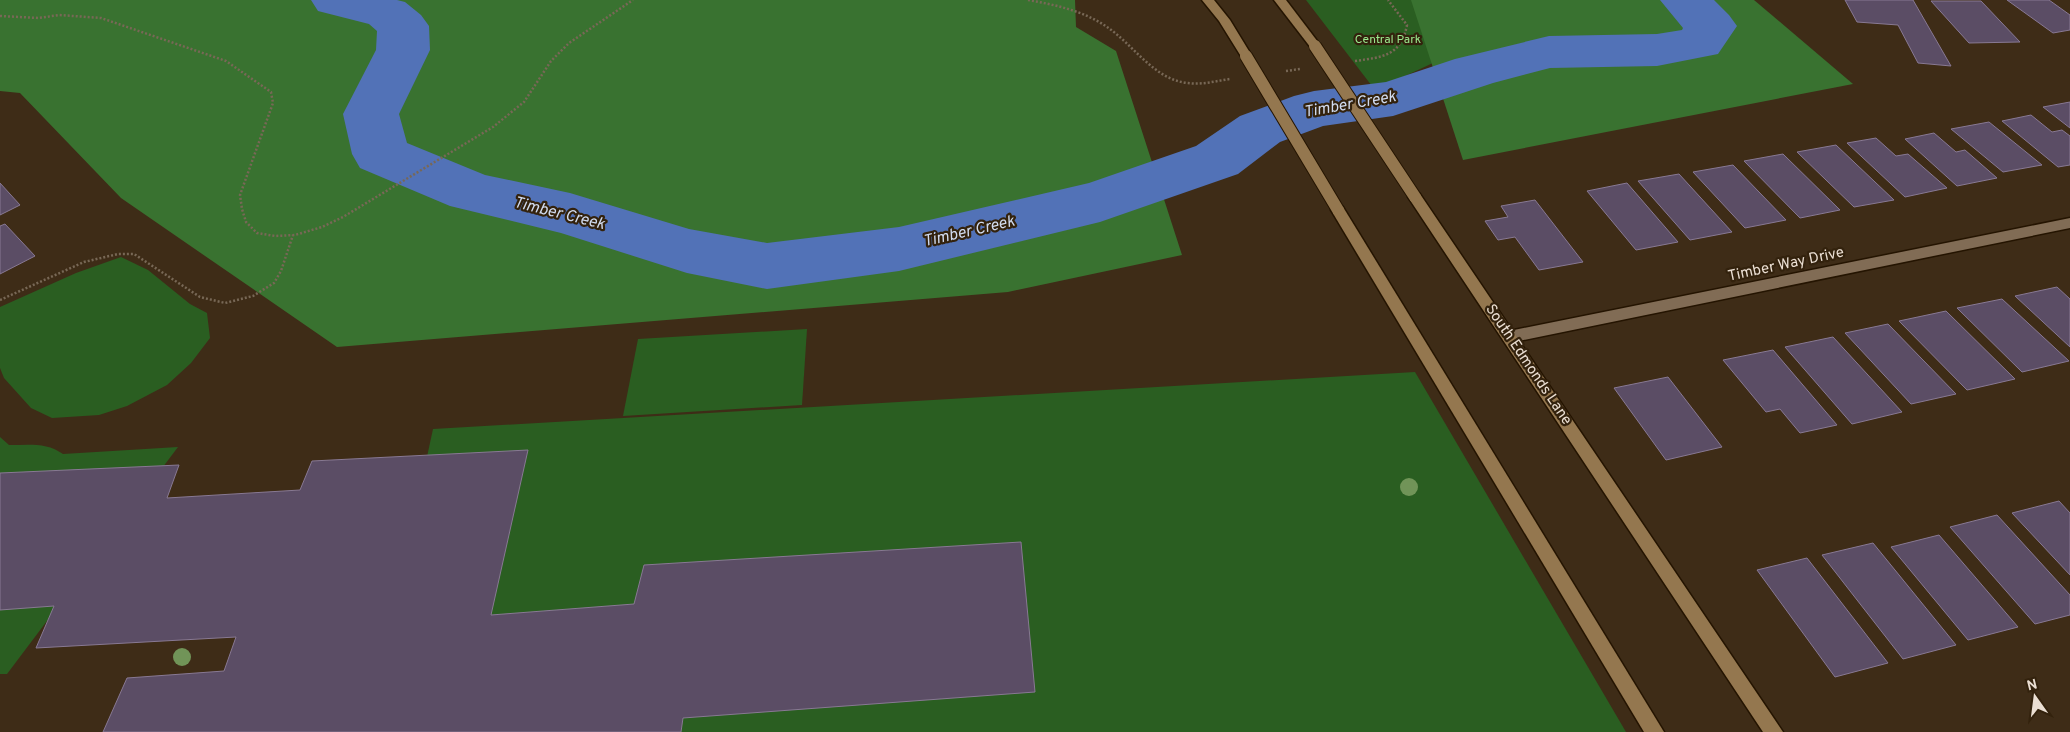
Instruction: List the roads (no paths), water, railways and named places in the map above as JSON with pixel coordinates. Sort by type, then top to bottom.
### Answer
[{"type":"main road","points":[[1208,0],[1224,20],[1246,56],[1655,732]]},
{"type":"main road","name":"South Edmonds Lane","points":[[1280,0],[1315,46],[1774,732]]},
{"type":"street","name":"Timber Way Drive","points":[[1509,337],[2070,223]]},
{"type":"waterway","name":"Timber Creek","points":[[336,0],[387,13],[403,26],[403,50],[371,114],[381,154],[471,192],[570,214],[687,251],[767,266],[899,249],[1100,201],[1217,160],[1260,129],[1314,109],[1393,99],[1474,71],[1549,52],[1657,50],[1699,43],[1711,26],[1685,0]]},
{"type":"park label","name":"Central Park","points":[[1388,40]]}]
